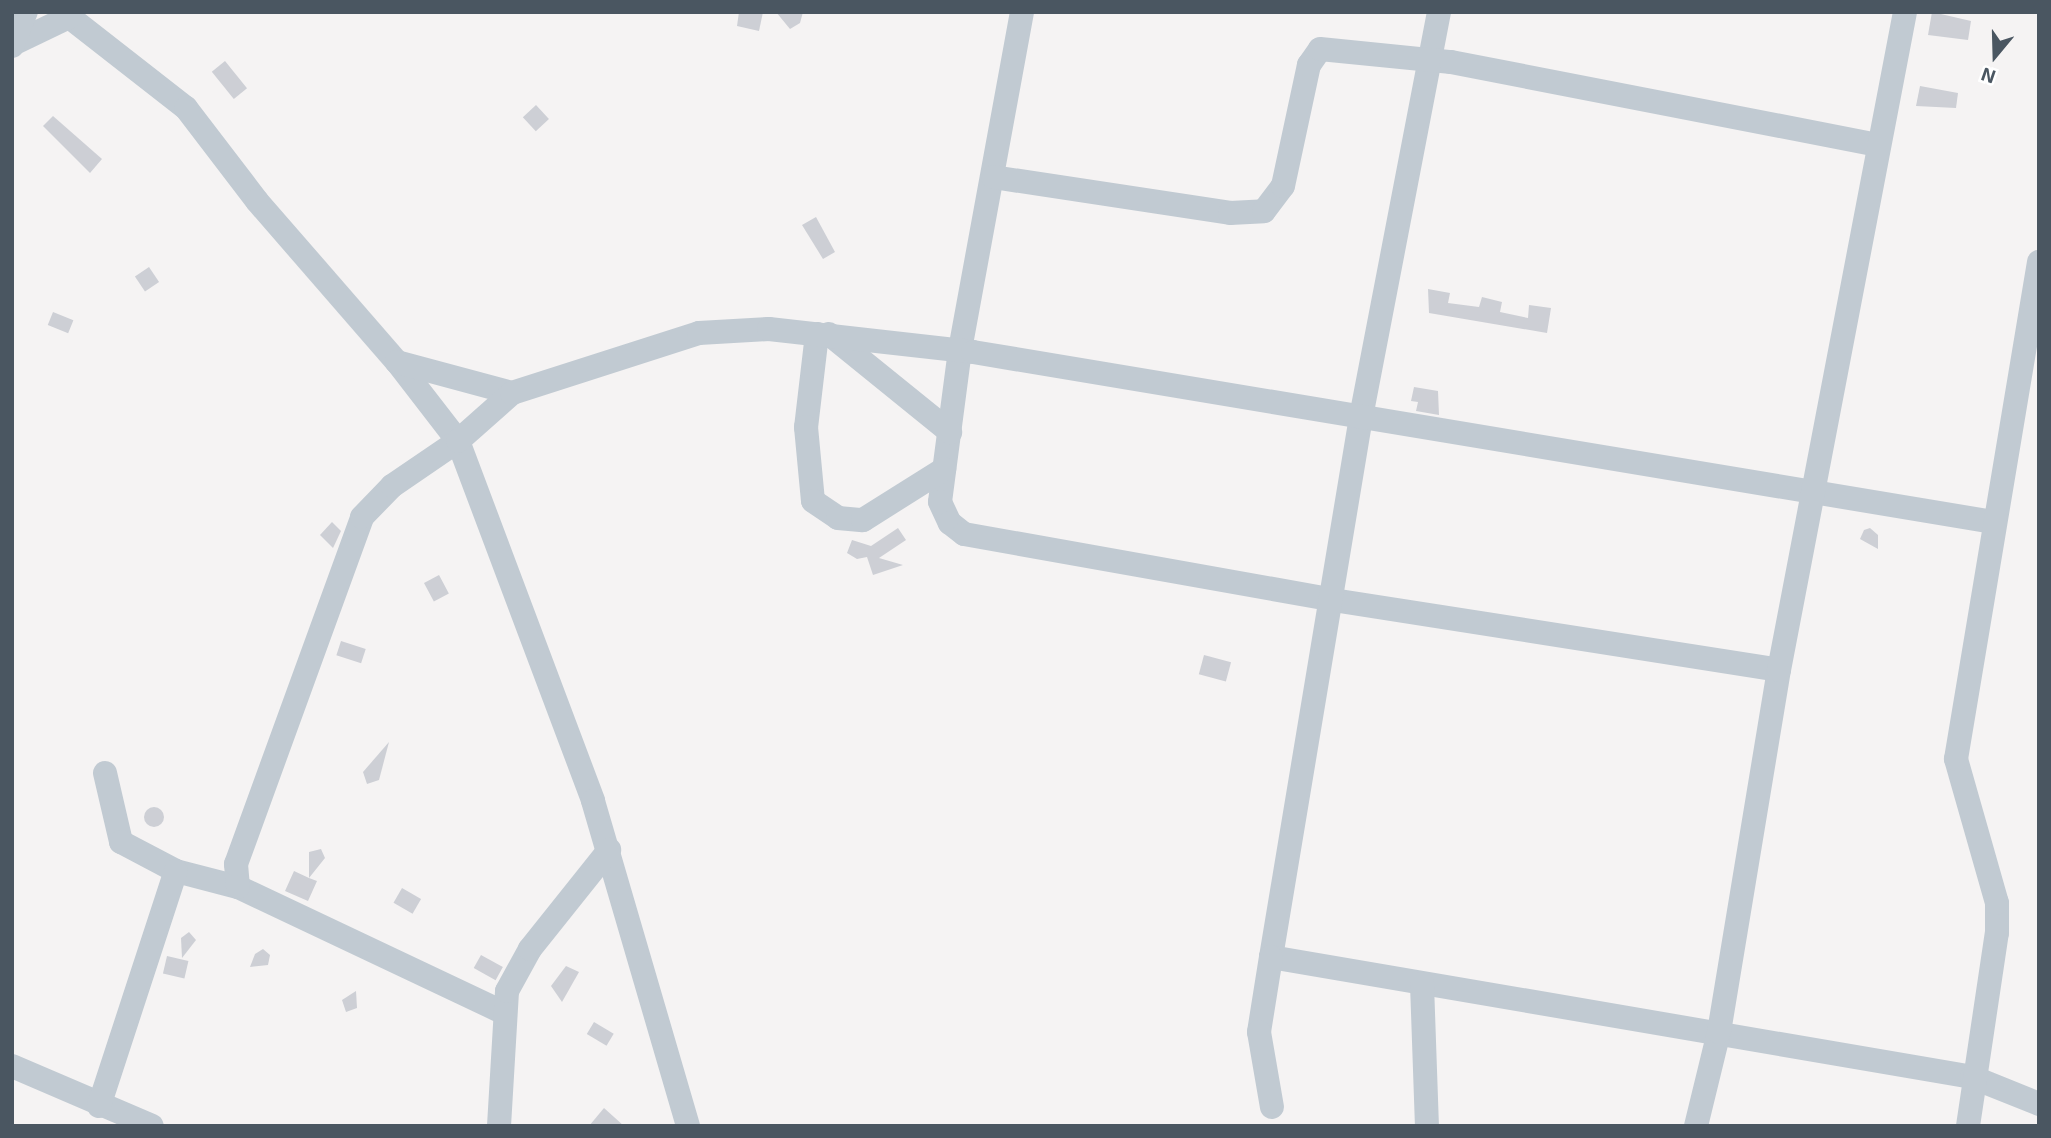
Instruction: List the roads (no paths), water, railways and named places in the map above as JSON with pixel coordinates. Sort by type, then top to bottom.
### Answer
[{"type":"street","points":[[13,44],[26,12]]},
{"type":"street","points":[[1022,12],[960,350],[944,469],[943,514],[964,534],[1332,600],[1779,670]]},
{"type":"street","points":[[1272,1107],[1259,1032],[1361,416],[1439,12]]},
{"type":"street","points":[[1696,1126],[1719,1032],[1779,670],[1905,12]]},
{"type":"street","points":[[13,44],[66,15],[186,108],[257,201],[397,362],[458,441],[609,850],[688,1126]]},
{"type":"street","points":[[993,177],[1230,213],[1264,211],[1283,186],[1309,65],[1320,49],[1428,60],[1880,145]]},
{"type":"street","points":[[1968,1126],[1972,1077],[1997,933],[1997,903],[1956,759],[1993,522],[2039,262]]},
{"type":"street","points":[[237,876],[362,517],[392,486],[458,441],[512,393],[699,333],[769,329],[960,350],[1993,522]]},
{"type":"street","points":[[823,334],[865,368],[898,386],[950,432]]},
{"type":"street","points":[[823,334],[806,427],[813,501],[838,518],[863,520],[944,469]]},
{"type":"street","points":[[397,362],[512,393]]},
{"type":"street","points":[[105,773],[121,842],[176,871],[212,878],[237,876],[502,1012]]},
{"type":"street","points":[[499,1126],[502,1012],[507,991],[530,949],[609,850]]},
{"type":"street","points":[[99,1106],[176,871]]},
{"type":"street","points":[[1271,957],[1972,1077],[2039,1104]]},
{"type":"street","points":[[1422,984],[1427,1126]]},
{"type":"street","points":[[12,1066],[99,1106],[152,1126]]}]
